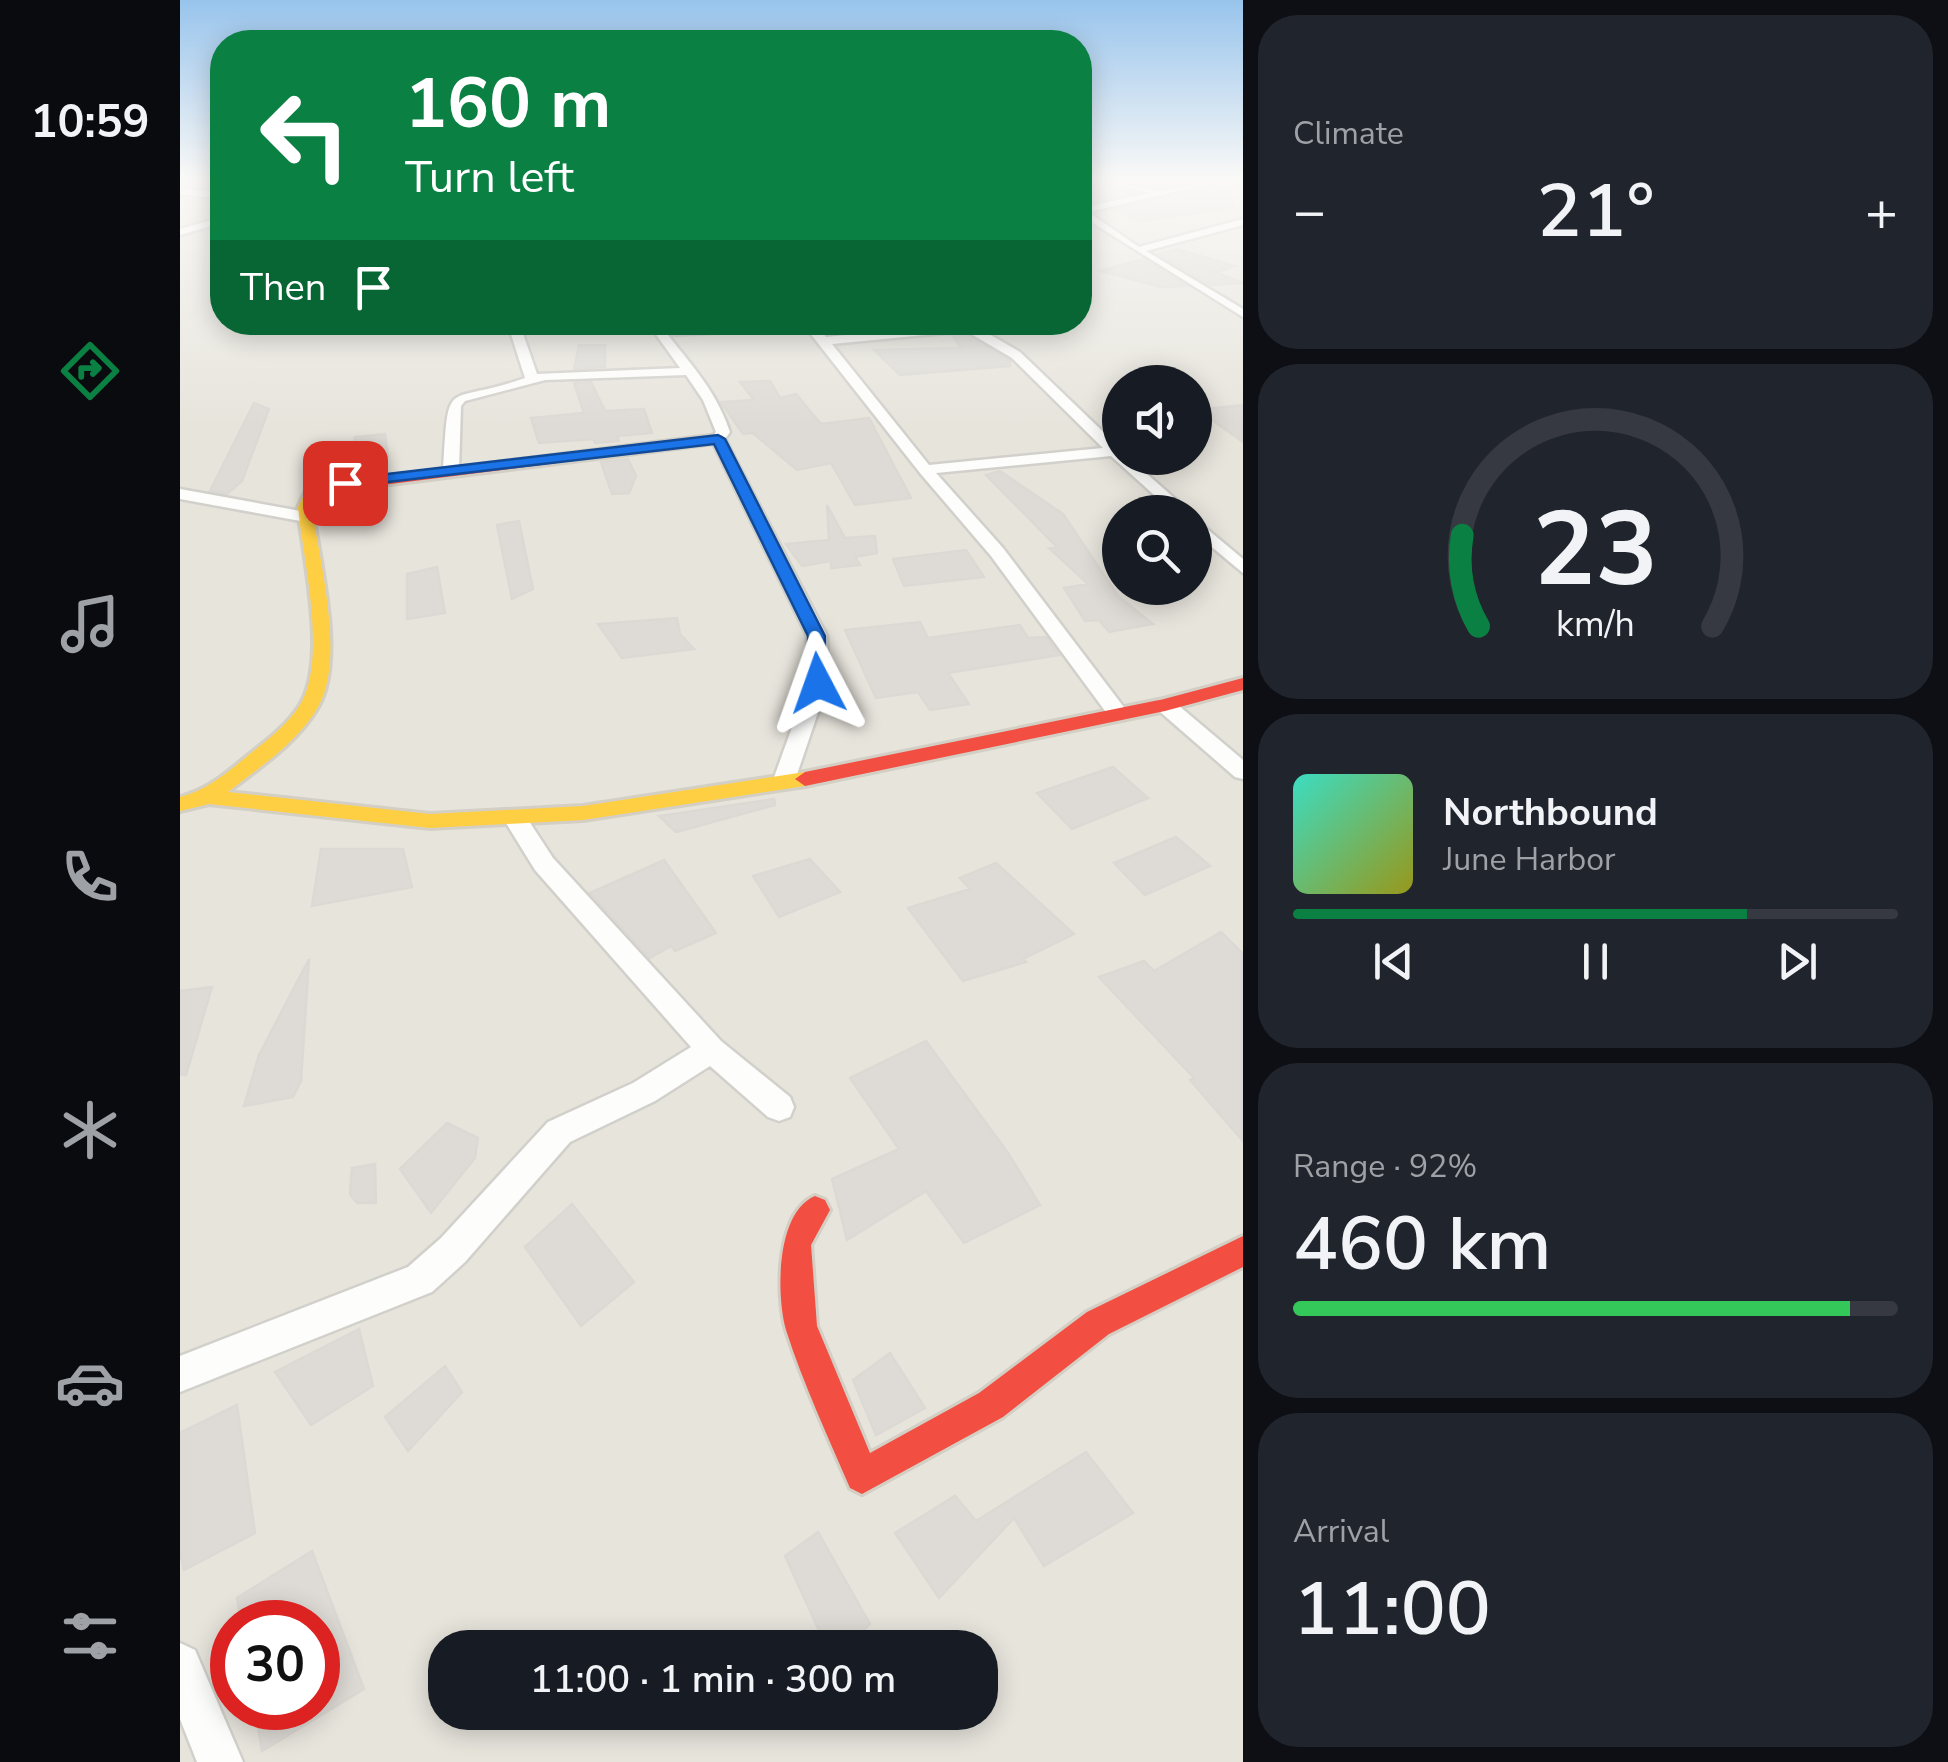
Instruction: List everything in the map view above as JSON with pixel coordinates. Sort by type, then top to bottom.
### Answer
[{"type":"street","points":[[1162,262],[1243,314]]},
{"type":"street","points":[[517,335],[532,378]]},
{"type":"street","points":[[209,797],[303,713],[316,693],[316,612],[306,517],[310,496],[326,488],[718,439],[723,432],[720,420],[693,370],[662,335]]},
{"type":"street","points":[[820,335],[925,470],[997,552],[1118,714]]},
{"type":"street","points":[[825,341],[876,335]]},
{"type":"street","points":[[980,335],[1016,355],[1102,438]]},
{"type":"street","points":[[451,471],[457,400],[514,387],[532,378],[693,370]]},
{"type":"street","points":[[718,439],[816,636],[818,683],[783,783]]},
{"type":"street","points":[[925,470],[1102,456]]},
{"type":"street","points":[[1141,475],[1163,495]]},
{"type":"street","points":[[180,494],[306,517]]},
{"type":"street","points":[[1212,540],[1243,568]]},
{"type":"street","points":[[180,804],[209,797],[430,821],[514,818],[646,805],[783,783],[1164,705],[1243,684]]},
{"type":"street","points":[[1164,705],[1243,772]]},
{"type":"street","points":[[514,818],[544,864],[711,1050],[780,1107]]},
{"type":"street","points":[[180,1374],[420,1280],[465,1237],[559,1132],[644,1092],[711,1050]]},
{"type":"street","points":[[815,1210],[796,1242],[801,1326],[862,1476],[991,1405],[1098,1323],[1243,1251]]},
{"type":"street","points":[[180,1665],[220,1762]]},
{"type":"shaded area","points":[[180,262],[210,262],[210,335],[1092,335],[1092,262],[1243,262],[1243,1762],[180,1762]]},
{"type":"building","points":[[1148,262],[1186,286],[1161,287],[1100,271]]},
{"type":"building","points":[[1173,262],[1235,266],[1216,272],[1243,283],[1210,285]]},
{"type":"building","points":[[965,335],[1010,361],[1010,366],[900,375],[874,350],[961,348],[953,336]]},
{"type":"building","points":[[579,345],[605,345],[605,367],[574,369]]},
{"type":"building","points":[[770,381],[780,398],[796,394],[821,424],[869,418],[911,498],[855,505],[831,463],[797,470],[753,433],[743,434],[721,402],[754,400],[740,382]]},
{"type":"building","points":[[591,382],[605,411],[644,409],[652,433],[617,436],[619,441],[539,443],[531,418],[584,413],[574,383]]},
{"type":"building","points":[[254,403],[269,409],[242,481],[227,494],[210,491]]},
{"type":"building","points":[[1243,405],[1243,442],[1212,420],[1212,408]]},
{"type":"building","points":[[385,434],[388,457],[351,462],[355,437]]},
{"type":"building","points":[[628,459],[636,476],[629,493],[612,494],[601,462]]},
{"type":"building","points":[[1000,471],[1063,514],[1102,572],[1102,605],[1129,605],[1153,624],[1109,632],[1099,620],[1085,621],[1064,588],[1088,584],[1049,548],[1057,547],[986,475]]},
{"type":"building","points":[[827,505],[845,538],[875,536],[877,553],[855,557],[860,565],[831,568],[831,561],[802,566],[786,544],[829,540]]},
{"type":"building","points":[[519,521],[533,589],[512,599],[497,525]]},
{"type":"building","points":[[966,550],[984,577],[904,586],[893,559]]},
{"type":"building","points":[[437,567],[445,613],[407,619],[407,574]]},
{"type":"building","points":[[677,618],[680,634],[694,649],[622,658],[598,624]]},
{"type":"building","points":[[920,622],[928,638],[1020,625],[1028,638],[1046,637],[1059,655],[948,673],[969,704],[930,710],[918,692],[876,698],[845,630]]},
{"type":"building","points":[[1113,767],[1148,798],[1072,829],[1037,793]]},
{"type":"building","points":[[774,799],[775,805],[676,832],[659,816]]},
{"type":"building","points":[[1176,837],[1210,866],[1145,895],[1114,863]]},
{"type":"building","points":[[321,849],[403,849],[412,887],[312,906]]},
{"type":"building","points":[[810,859],[840,892],[779,917],[753,876]]},
{"type":"building","points":[[664,860],[716,933],[675,951],[671,946],[650,958],[590,893]]},
{"type":"building","points":[[996,863],[1074,934],[1023,959],[1026,962],[963,981],[908,908],[970,889],[960,878]]},
{"type":"building","points":[[1221,932],[1243,954],[1243,1141],[1190,1080],[1194,1078],[1099,977],[1144,961],[1154,971]]},
{"type":"building","points":[[309,959],[301,1081],[293,1097],[244,1106],[259,1055]]},
{"type":"building","points":[[212,987],[186,1075],[180,1074],[180,991]]},
{"type":"building","points":[[926,1041],[1008,1153],[1040,1205],[964,1243],[926,1191],[847,1240],[832,1179],[899,1149],[850,1078]]},
{"type":"building","points":[[447,1123],[478,1138],[475,1158],[431,1213],[400,1169]]},
{"type":"building","points":[[375,1164],[376,1203],[357,1203],[350,1194],[352,1168]]},
{"type":"building","points":[[572,1204],[634,1282],[581,1326],[525,1247]]},
{"type":"building","points":[[359,1329],[373,1386],[311,1425],[275,1372]]},
{"type":"building","points":[[890,1353],[925,1408],[876,1435],[853,1380]]},
{"type":"building","points":[[445,1366],[462,1392],[408,1451],[385,1417]]},
{"type":"building","points":[[237,1405],[255,1533],[184,1570],[180,1553],[180,1433]]},
{"type":"building","points":[[1086,1452],[1133,1513],[1044,1566],[1014,1518],[939,1598],[895,1533],[955,1496],[976,1521]]},
{"type":"building","points":[[818,1532],[870,1624],[864,1630],[819,1630],[785,1556]]},
{"type":"building","points":[[312,1551],[330,1600],[237,1600]]},
{"type":"building","points":[[340,1625],[364,1689],[340,1704]]},
{"type":"building","points":[[259,1730],[297,1730],[262,1751]]},
{"type":"traffic: slow","points":[[209,797],[284,736],[315,694],[319,628],[305,507],[310,496],[335,487]]},
{"type":"traffic: slow","points":[[180,804],[209,797],[430,821],[583,813],[805,779]]},
{"type":"traffic: jam","points":[[335,487],[718,439]]},
{"type":"traffic: jam","points":[[805,779],[1165,705],[1243,684]]},
{"type":"traffic: jam","points":[[815,1210],[796,1242],[801,1326],[862,1476],[991,1405],[1098,1323],[1243,1251]]},
{"type":"route","points":[[345,483],[718,439],[816,636],[818,683]]}]
